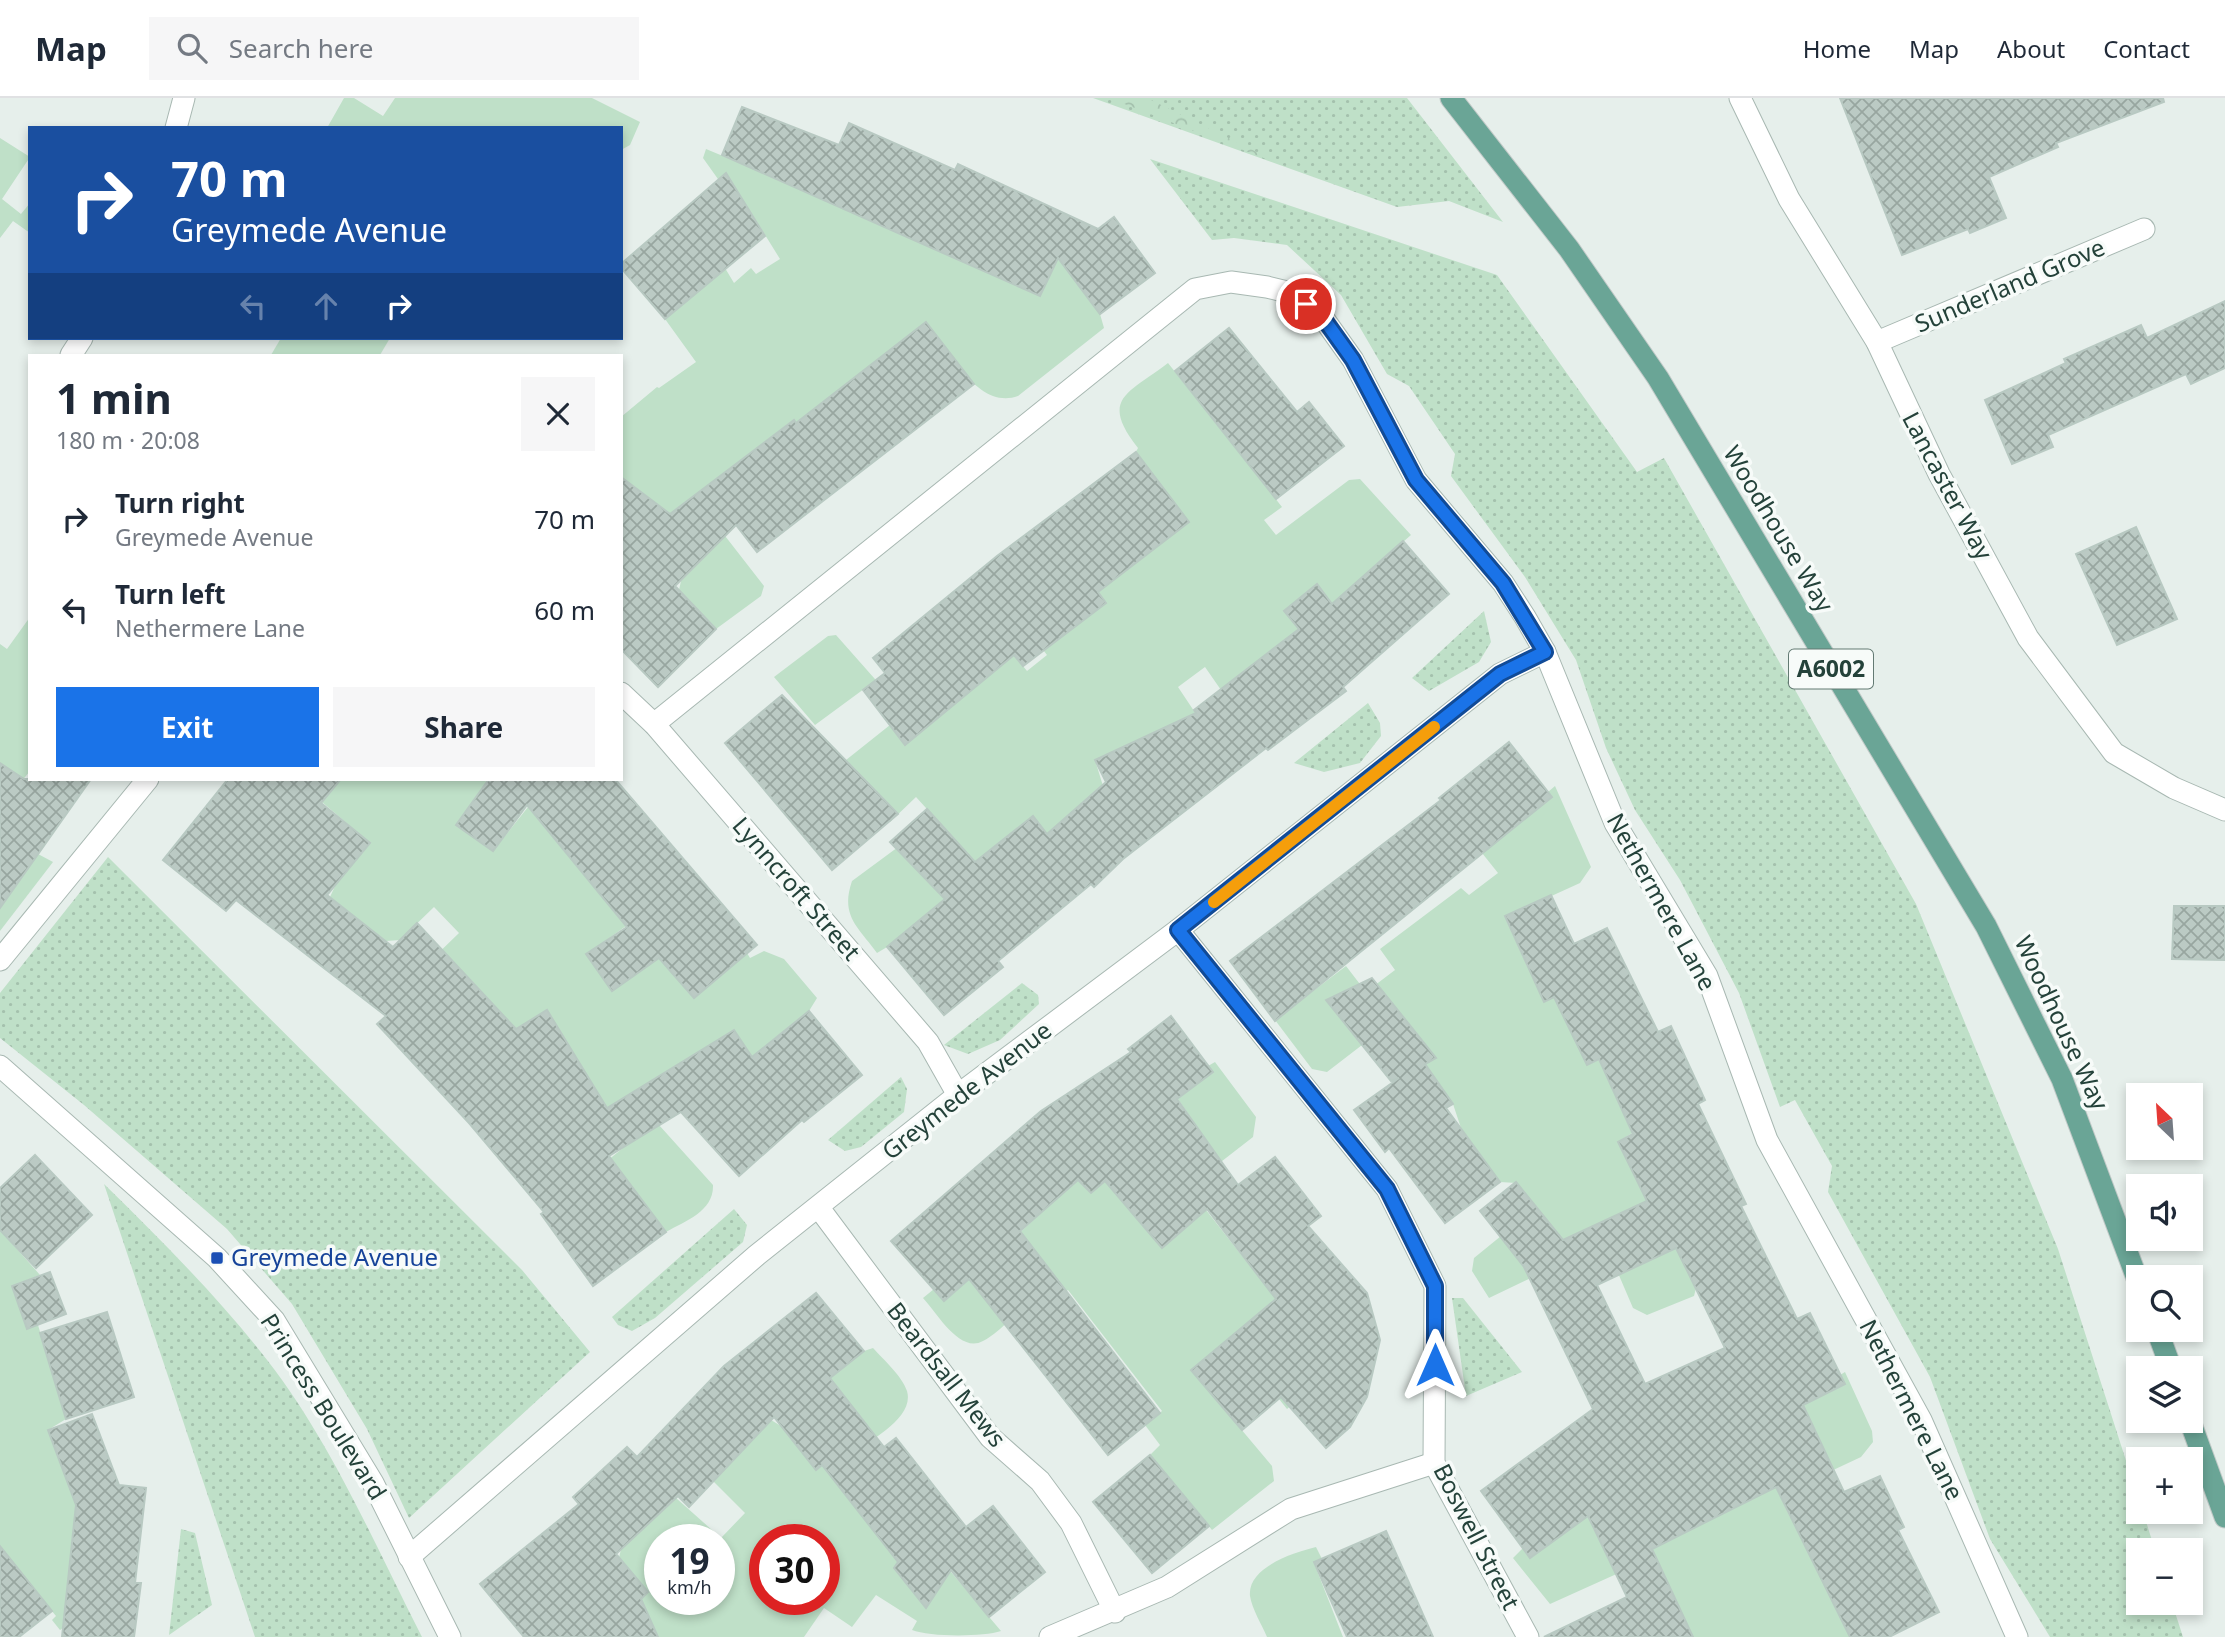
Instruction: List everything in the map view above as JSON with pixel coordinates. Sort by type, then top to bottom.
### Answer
[{"type":"main road","name":"Woodhouse Way","points":[[1451,98],[1569,249],[1658,378],[1986,926],[2062,1079],[2132,1265]]},
{"type":"main road","points":[[2194,1433],[2225,1517]]},
{"type":"street","points":[[177,126],[184,98]]},
{"type":"street","name":"Lancaster Way","points":[[1740,98],[1789,199],[1877,342],[1939,474],[2028,638],[2114,752],[2174,789],[2225,810]]},
{"type":"street","name":"Sunderland Grove","points":[[1877,342],[2144,229]]},
{"type":"street","name":"Nethermere Lane","points":[[654,724],[1195,289],[1231,282],[1292,293],[1321,315],[1353,360],[1416,480],[1503,583],[1545,652],[1615,823],[1707,976],[1767,1140],[1921,1420],[2017,1637]]},
{"type":"street","name":"Greymede Avenue","points":[[409,1557],[757,1255],[958,1095],[1178,930],[1500,674],[1545,652]]},
{"type":"street","name":"Lynncroft Street","points":[[623,695],[654,724],[928,1042],[958,1095]]},
{"type":"street","points":[[0,960],[146,781]]},
{"type":"street","name":"Boswell Street","points":[[1178,930],[1387,1189],[1435,1286],[1434,1463],[1528,1637]]},
{"type":"street","name":"Princess Boulevard","points":[[0,1066],[217,1258],[274,1320],[373,1483],[450,1637]]},
{"type":"street","name":"Beardsall Mews","points":[[819,1208],[990,1437],[1040,1481],[1071,1522],[1115,1612]]},
{"type":"street","points":[[1050,1637],[1115,1612],[1167,1587],[1291,1509],[1434,1463]]},
{"type":"green space","points":[[344,98],[354,98],[383,116],[395,98],[592,98],[640,122],[630,145],[623,149],[623,126],[328,126]]},
{"type":"green space","points":[[1093,98],[1407,98],[1503,222],[1449,201],[1397,207]]},
{"type":"green space","points":[[1109,98],[1147,98],[1287,167]]},
{"type":"green space","points":[[0,138],[28,156],[28,160],[2,199],[21,214],[28,205],[28,232],[13,221],[0,238]]},
{"type":"green space","points":[[706,149],[817,195],[1040,296],[1058,258],[1100,314],[1104,328],[1018,396],[1003,398],[976,386],[925,322],[803,432],[793,420],[694,496],[764,586],[761,596],[716,629],[679,590],[681,581],[716,545],[623,532],[648,497],[623,478],[623,415],[657,387],[696,362],[665,319],[725,268],[734,283],[751,268],[756,274],[780,259],[752,214],[745,217],[703,158]]},
{"type":"green space","points":[[1150,159],[1497,275],[1637,472],[1664,458],[1916,904],[2058,1249],[2126,1461],[2126,1524],[2147,1524],[2151,1538],[2126,1538],[2126,1615],[2176,1615],[2183,1637],[2050,1637],[1990,1539],[1930,1377],[1828,1192],[1832,1166],[1795,1100],[1780,1107],[1739,993],[1680,880],[1635,810],[1606,748],[1576,660],[1525,577],[1451,476],[1455,454],[1409,386],[1387,374],[1341,295],[1287,245],[1234,238],[1212,240]]},
{"type":"green space","points":[[280,340],[389,340],[381,354],[272,354]]},
{"type":"green space","points":[[1168,363],[1282,507],[1264,520],[1276,535],[1349,480],[1360,479],[1411,535],[1332,604],[1318,585],[1284,611],[1299,629],[1221,690],[1205,667],[1178,687],[1198,717],[1095,760],[1103,786],[1047,834],[1033,816],[994,850],[920,923],[877,953],[858,928],[850,912],[848,903],[852,881],[936,819],[916,797],[890,822],[841,764],[895,721],[868,686],[815,725],[774,677],[828,636],[836,635],[920,730],[1014,655],[1027,671],[1047,655],[1034,638],[1077,625],[1106,603],[1098,591],[1189,522],[1136,452],[1138,448],[1121,418],[1123,398]]},
{"type":"green space","points":[[1484,611],[1491,642],[1479,662],[1429,691],[1412,678]]},
{"type":"green space","points":[[28,620],[28,773],[21,782],[0,763],[0,644],[7,649]]},
{"type":"green space","points":[[1368,703],[1380,723],[1381,736],[1360,763],[1324,772],[1294,763]]},
{"type":"green space","points":[[334,781],[485,781],[456,825],[493,851],[528,807],[626,926],[587,954],[612,991],[645,968],[656,955],[694,998],[747,953],[750,958],[764,951],[784,959],[817,998],[809,1011],[770,1042],[761,1070],[739,1038],[684,1110],[659,1125],[713,1185],[709,1202],[697,1214],[666,1232],[646,1205],[596,1170],[634,1139],[571,1140],[569,1045],[547,1010],[504,1036],[505,1017],[471,980],[449,1000],[425,966],[459,933],[434,907],[400,940],[386,941],[330,897],[336,884],[370,843],[322,802],[337,784]]},
{"type":"green space","points":[[1555,786],[1591,867],[1580,883],[1505,917],[1527,966],[1538,962],[1587,1065],[1599,1060],[1632,1133],[1618,1142],[1667,1241],[1672,1239],[1696,1288],[1694,1296],[1647,1315],[1633,1308],[1597,1224],[1575,1234],[1581,1254],[1489,1298],[1472,1271],[1474,1258],[1501,1236],[1516,1183],[1500,1182],[1461,1128],[1453,1104],[1422,1061],[1401,1015],[1327,1072],[1312,1069],[1275,1020],[1346,966],[1366,992],[1395,970],[1380,949],[1461,888],[1469,895],[1498,873],[1482,853],[1552,797],[1548,792]]},
{"type":"green space","points":[[38,854],[53,862],[0,931],[0,908]]},
{"type":"green space","points":[[108,857],[522,1270],[590,1352],[409,1518],[367,1429],[292,1304],[227,1229],[84,1105],[0,1038],[0,993]]},
{"type":"green space","points":[[1022,983],[1038,995],[1039,1004],[1000,1040],[968,1054],[944,1045]]},
{"type":"green space","points":[[1215,1062],[1256,1117],[1253,1137],[1141,1224],[1162,1248],[1206,1210],[1283,1308],[1314,1386],[1287,1409],[1279,1399],[1209,1391],[1272,1466],[1274,1481],[1212,1530],[1150,1455],[1160,1445],[1145,1425],[1162,1411],[1068,1290],[1018,1328],[1010,1320],[990,1337],[974,1344],[966,1342],[950,1330],[923,1298],[934,1289],[945,1301],[1077,1180],[1091,1193],[1119,1169],[1211,1147],[1178,1099],[1213,1072],[1208,1066]]},
{"type":"green space","points":[[901,1077],[907,1089],[904,1112],[861,1147],[845,1151],[828,1140]]},
{"type":"green space","points":[[104,1184],[204,1286],[284,1383],[328,1453],[422,1637],[255,1637]]},
{"type":"green space","points":[[734,1209],[747,1225],[743,1242],[655,1318],[632,1331],[618,1325],[612,1317]]},
{"type":"green space","points":[[0,1230],[40,1275],[12,1286],[27,1328],[38,1325],[66,1419],[48,1430],[63,1471],[78,1480],[71,1553],[79,1616],[60,1630],[52,1620],[56,1616],[21,1573],[0,1590]]},
{"type":"green space","points":[[1452,1298],[1463,1298],[1522,1372],[1466,1396]]},
{"type":"green space","points":[[873,1348],[905,1385],[908,1401],[898,1419],[851,1454],[1001,1631],[943,1635],[912,1630],[917,1621],[876,1595],[852,1627],[834,1615],[840,1615],[840,1524],[749,1524],[749,1615],[819,1615],[804,1637],[543,1637],[622,1616],[644,1596],[644,1615],[735,1615],[734,1524],[745,1513],[713,1481],[771,1420],[781,1426],[816,1470],[869,1428],[829,1379],[864,1351]]},
{"type":"green space","points":[[1845,1372],[1872,1431],[1873,1442],[1861,1457],[1829,1472],[1826,1469],[1778,1492],[1790,1517],[1796,1515],[1851,1637],[1693,1637],[1666,1579],[1632,1567],[1550,1604],[1513,1558],[1523,1548],[1531,1558],[1565,1532],[1574,1489],[1610,1562],[1825,1451],[1803,1405],[1844,1385],[1840,1375]]},
{"type":"green space","points":[[676,1498],[705,1524],[648,1524]]},
{"type":"green space","points":[[644,1528],[644,1587],[619,1558],[621,1549]]},
{"type":"green space","points":[[181,1529],[195,1533],[212,1605],[169,1635]]},
{"type":"green space","points":[[1316,1547],[1322,1559],[1314,1563],[1343,1637],[1267,1637],[1251,1601],[1251,1586],[1256,1577],[1274,1562]]},
{"type":"building","points":[[1840,98],[2163,98],[2164,102],[2056,143],[2058,147],[1989,177],[2006,218],[1970,233],[1968,229],[1902,255]]},
{"type":"building","points":[[742,107],[839,145],[849,123],[955,170],[958,164],[1098,229],[1114,217],[1155,273],[1100,314],[1058,258],[1040,296],[722,155]]},
{"type":"building","points":[[726,173],[765,236],[665,319],[623,270],[623,262]]},
{"type":"building","points":[[2225,301],[2225,368],[2191,384],[2186,374],[2048,435],[2053,447],[2012,464],[1985,400],[2066,363],[2064,359],[2141,325],[2147,338]]},
{"type":"building","points":[[926,322],[974,384],[757,552],[736,525],[675,586],[716,629],[658,687],[623,651],[623,479],[670,514],[794,420],[796,423]]},
{"type":"building","points":[[1229,328],[1297,412],[1309,402],[1344,446],[1276,499],[1175,371]]},
{"type":"building","points":[[1136,452],[1189,522],[1098,592],[1106,603],[1023,666],[1014,655],[905,745],[863,690],[885,673],[873,658],[997,556]]},
{"type":"building","points":[[2136,527],[2177,619],[2117,645],[2076,554]]},
{"type":"building","points":[[1403,541],[1449,594],[1343,687],[1346,691],[1268,750],[1266,748],[1123,859],[1094,887],[1091,884],[998,961],[1003,967],[944,1015],[887,947],[945,899],[890,842],[927,809],[975,862],[1033,816],[1047,834],[1106,782],[1095,760],[1196,713],[1194,710],[1299,629],[1284,611],[1317,584],[1332,604]]},
{"type":"building","points":[[782,695],[898,814],[832,870],[725,743]]},
{"type":"building","points":[[1509,742],[1552,797],[1275,1021],[1230,961],[1441,800],[1439,798]]},
{"type":"building","points":[[0,763],[28,781],[90,781],[0,908]]},
{"type":"building","points":[[226,781],[339,781],[321,803],[370,843],[327,895],[393,947],[417,923],[516,1029],[547,1010],[607,1108],[734,1030],[752,1057],[809,1011],[862,1075],[804,1122],[802,1120],[739,1176],[681,1112],[609,1156],[666,1232],[593,1286],[541,1214],[544,1212],[469,1123],[377,1024],[386,1016],[236,900],[226,911],[163,860]]},
{"type":"building","points":[[488,781],[617,781],[757,945],[694,998],[659,958],[612,991],[586,954],[627,927],[527,805],[493,851],[456,825]]},
{"type":"building","points":[[1551,895],[1574,944],[1607,928],[1658,1032],[1671,1026],[1705,1100],[1698,1104],[1746,1204],[1741,1206],[1797,1319],[1810,1313],[1845,1384],[1803,1405],[1844,1492],[1880,1476],[1904,1527],[1898,1530],[1939,1612],[1889,1637],[1850,1637],[1776,1487],[1652,1549],[1693,1637],[1544,1637],[1627,1597],[1588,1516],[1530,1558],[1481,1491],[1593,1409],[1524,1267],[1480,1211],[1516,1182],[1563,1240],[1647,1201],[1618,1142],[1633,1134],[1599,1059],[1587,1065],[1554,997],[1544,1002],[1505,916]],"holes":[[[1676,1248],[1725,1348],[1645,1384],[1597,1285]]]},
{"type":"building","points":[[2174,906],[2225,906],[2225,960],[2172,959]]},
{"type":"building","points":[[1372,978],[1436,1058],[1425,1064],[1453,1104],[1446,1108],[1500,1182],[1445,1223],[1389,1148],[1385,1152],[1354,1110],[1399,1078],[1391,1081],[1326,1000]]},
{"type":"building","points":[[1171,1016],[1213,1072],[1177,1099],[1238,1185],[1275,1157],[1321,1216],[1308,1226],[1367,1293],[1380,1340],[1367,1397],[1350,1427],[1326,1448],[1281,1397],[1242,1430],[1191,1370],[1276,1299],[1207,1209],[1162,1248],[1105,1181],[1091,1193],[1078,1180],[1020,1231],[1160,1413],[1108,1455],[969,1279],[944,1301],[891,1241],[1041,1111],[1131,1052],[1128,1049]]},
{"type":"building","points":[[35,1155],[92,1215],[36,1268],[0,1230],[0,1188]]},
{"type":"building","points":[[50,1272],[66,1314],[27,1329],[12,1286]]},
{"type":"building","points":[[816,1293],[864,1351],[830,1378],[884,1447],[896,1438],[966,1527],[993,1506],[1045,1572],[989,1617],[951,1570],[926,1608],[894,1568],[898,1562],[822,1465],[816,1470],[774,1417],[689,1507],[678,1496],[648,1524],[644,1524],[644,1528],[616,1554],[644,1587],[644,1596],[641,1599],[644,1615],[648,1615],[658,1637],[524,1637],[480,1584],[579,1504],[573,1497],[627,1447],[637,1457],[724,1366]]},
{"type":"building","points":[[107,1312],[134,1397],[66,1419],[40,1333]]},
{"type":"building","points":[[92,1414],[119,1485],[146,1488],[135,1583],[141,1583],[134,1637],[62,1637],[76,1505],[48,1430]]},
{"type":"building","points":[[1150,1455],[1209,1526],[1152,1573],[1093,1502]]},
{"type":"building","points":[[1386,1531],[1433,1637],[1347,1637],[1314,1562]]},
{"type":"building","points":[[0,1546],[52,1611],[19,1637],[0,1637]]},
{"type":"slow traffic","points":[[1214,902],[1434,727]]},
{"type":"place","name":"Greymede Avenue","points":[[217,1258]]},
{"type":"route","points":[[1306,304],[1321,315],[1353,360],[1416,480],[1503,583],[1545,652],[1530,662],[1500,674],[1178,930],[1387,1189],[1435,1286],[1435,1365]]}]
